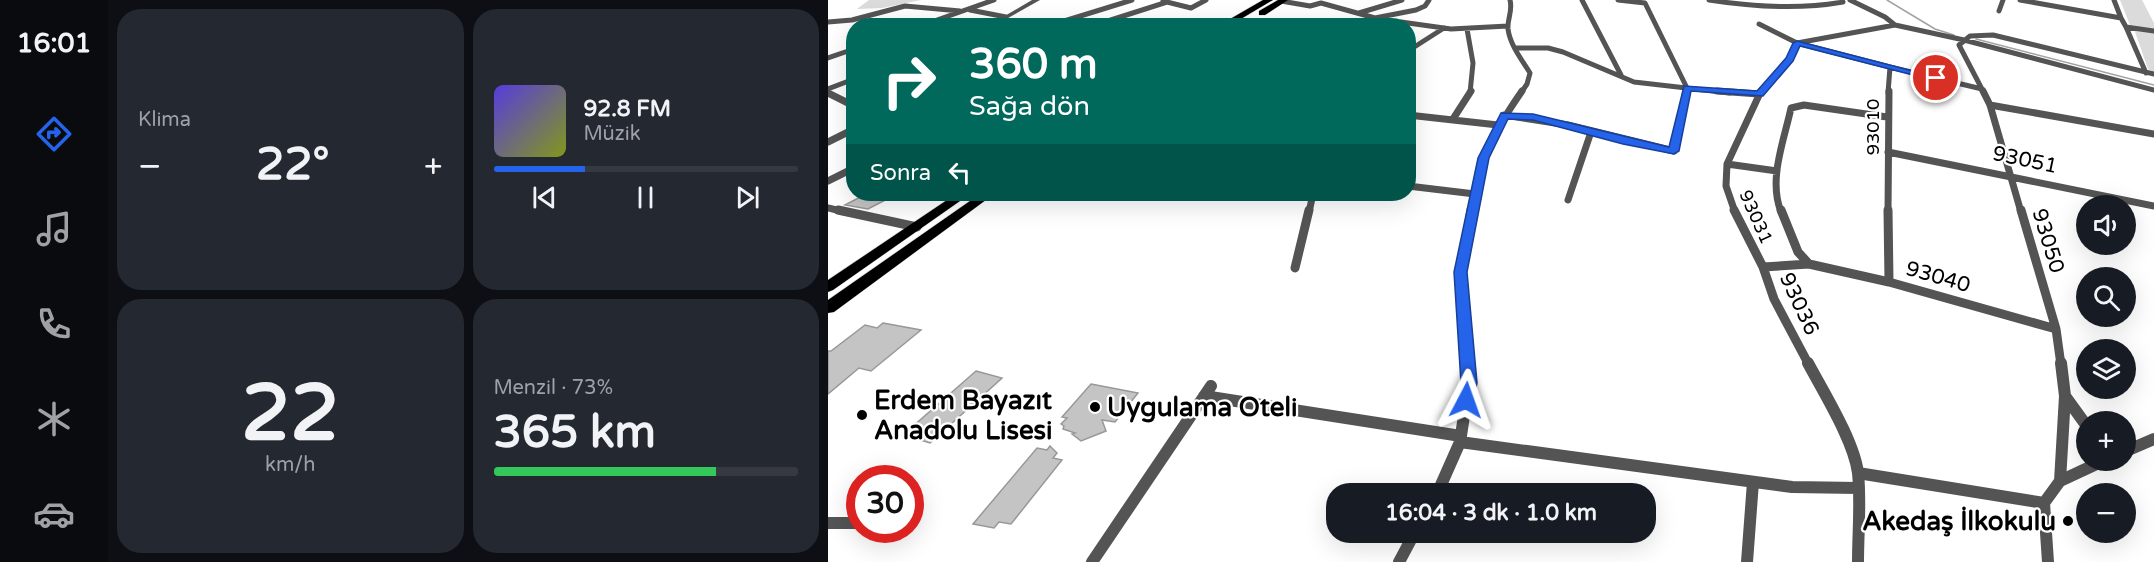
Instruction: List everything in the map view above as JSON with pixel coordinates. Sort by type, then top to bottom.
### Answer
[{"type":"main road","points":[[1236,18],[1269,0]]},
{"type":"main road","points":[[1255,18],[1283,1]]},
{"type":"main road","points":[[828,286],[954,201]]},
{"type":"main road","points":[[828,308],[978,201]]},
{"type":"street","points":[[941,18],[994,0]]},
{"type":"street","points":[[969,9],[1006,17],[1037,0]]},
{"type":"street","points":[[1074,18],[1132,0]]},
{"type":"street","points":[[1158,0],[1191,8],[1206,0]]},
{"type":"street","points":[[1283,1],[1310,6],[1331,0]]},
{"type":"street","points":[[1357,14],[1402,0]]},
{"type":"street","points":[[1322,3],[1375,18],[1416,10],[1425,6],[1429,0]]},
{"type":"street","points":[[1443,483],[1460,439],[1469,383],[1461,272],[1475,194],[1484,158],[1498,125],[1527,84],[1530,73],[1516,48],[1508,26],[1512,5],[1510,0]]},
{"type":"street","points":[[1582,0],[1621,75]]},
{"type":"street","points":[[1504,115],[1533,117],[1674,151],[1687,88],[1645,3],[1618,0]]},
{"type":"street","points":[[1709,0],[1799,6],[1823,6],[1843,2],[1842,0]]},
{"type":"street","points":[[1850,0],[1885,17],[1895,25]]},
{"type":"street","points":[[1999,11],[2003,0]]},
{"type":"street","points":[[2020,0],[2121,18]]},
{"type":"street","points":[[2114,0],[2146,73]]},
{"type":"street","points":[[1117,18],[1167,2]]},
{"type":"street","points":[[860,18],[905,6],[960,11]]},
{"type":"street","points":[[828,22],[846,20]]},
{"type":"street","points":[[1759,24],[1797,43],[1982,89]]},
{"type":"street","points":[[1797,43],[1895,25],[1964,40],[2154,90]]},
{"type":"street","points":[[1416,26],[1467,29],[1508,26]]},
{"type":"street","points":[[2126,27],[2154,31]]},
{"type":"street","points":[[1416,46],[1444,28]]},
{"type":"street","points":[[1453,119],[1471,91],[1473,63],[1467,29]]},
{"type":"street","points":[[1964,40],[1979,34],[1993,35],[2154,74]]},
{"type":"street","name":"93050","points":[[1964,40],[1959,45],[1990,105],[2056,329],[2065,396],[2060,481]]},
{"type":"street","name":"93031","points":[[1763,267],[1737,218],[1726,186],[1727,164],[1759,94],[1790,59],[1797,43]]},
{"type":"street","points":[[1516,48],[1548,48],[1563,52],[1634,82],[1759,94]]},
{"type":"street","points":[[828,57],[846,51]]},
{"type":"street","name":"93010","points":[[1889,282],[1887,117],[1890,67]]},
{"type":"street","points":[[828,91],[846,83]]},
{"type":"street","points":[[828,91],[846,101]]},
{"type":"street","name":"93036","points":[[1809,264],[1798,252],[1777,201],[1777,171],[1791,108],[1804,105],[1887,117]]},
{"type":"street","points":[[1990,105],[2154,134]]},
{"type":"street","points":[[1416,116],[1498,125]]},
{"type":"street","points":[[1568,200],[1591,132]]},
{"type":"street","points":[[828,142],[846,133]]},
{"type":"street","name":"93051","points":[[1888,152],[2154,206]]},
{"type":"street","points":[[1727,164],[1777,171]]},
{"type":"street","points":[[828,181],[846,172]]},
{"type":"street","points":[[1416,187],[1475,194]]},
{"type":"street","points":[[1295,268],[1311,201]]},
{"type":"street","points":[[828,208],[916,227]]},
{"type":"street","name":"93036","points":[[1809,264],[1763,267],[1774,299],[1834,412],[1858,473]]},
{"type":"street","name":"93040","points":[[1809,264],[1889,282],[2056,329]]},
{"type":"street","points":[[1092,562],[1208,391],[1460,439],[1792,487],[1858,488]]},
{"type":"street","points":[[2065,396],[2076,411]]},
{"type":"street","points":[[2136,446],[2154,439]]},
{"type":"street","points":[[2136,443],[2142,443]]},
{"type":"street","points":[[2048,562],[2044,503],[2060,481],[2081,471]]},
{"type":"street","points":[[1858,562],[1858,473],[2044,503]]},
{"type":"street","points":[[1747,562],[1753,482]]},
{"type":"street","points":[[828,523],[846,523]]},
{"type":"street","points":[[1399,562],[1409,543]]},
{"type":"shaded area","points":[[869,0],[921,0],[882,8],[857,9]]},
{"type":"shaded area","points":[[2120,0],[2142,0],[2154,23],[2154,30],[2130,25]]},
{"type":"shaded area","points":[[2134,29],[2154,32],[2154,72],[2148,69]]},
{"type":"building","points":[[853,201],[883,201],[868,209],[845,205]]},
{"type":"building","name":"Erdem Bayazıt Anadolu Lisesi","points":[[883,323],[921,330],[871,371],[859,368],[828,394],[828,351],[865,325],[877,328]]},
{"type":"building","points":[[976,371],[1002,378],[930,443],[903,435]]},
{"type":"building","points":[[1091,384],[1138,393],[1115,422],[1102,420],[1106,431],[1081,441],[1072,434],[1075,433],[1063,429],[1064,426],[1061,424],[1067,418],[1062,417]]},
{"type":"building","points":[[1050,446],[1057,453],[1053,458],[1062,460],[1011,524],[999,522],[994,528],[973,524],[1037,448],[1047,450]]},
{"type":"waterway","points":[[1887,0],[1935,29],[1954,35]]},
{"type":"waterway","points":[[1976,39],[2154,85]]},
{"type":"place","name":"Uygulama Oteli","points":[[1095,407]]},
{"type":"place","name":"Erdem Bayazıt Anadolu Lisesi","points":[[862,415]]},
{"type":"place","name":"Akedaş İlkokulu","points":[[2068,521]]},
{"type":"route","points":[[1466,400],[1469,383],[1461,272],[1473,201],[1484,158],[1504,115],[1533,117],[1623,141],[1674,151],[1687,88],[1759,94],[1790,59],[1797,43],[1936,78]]}]
